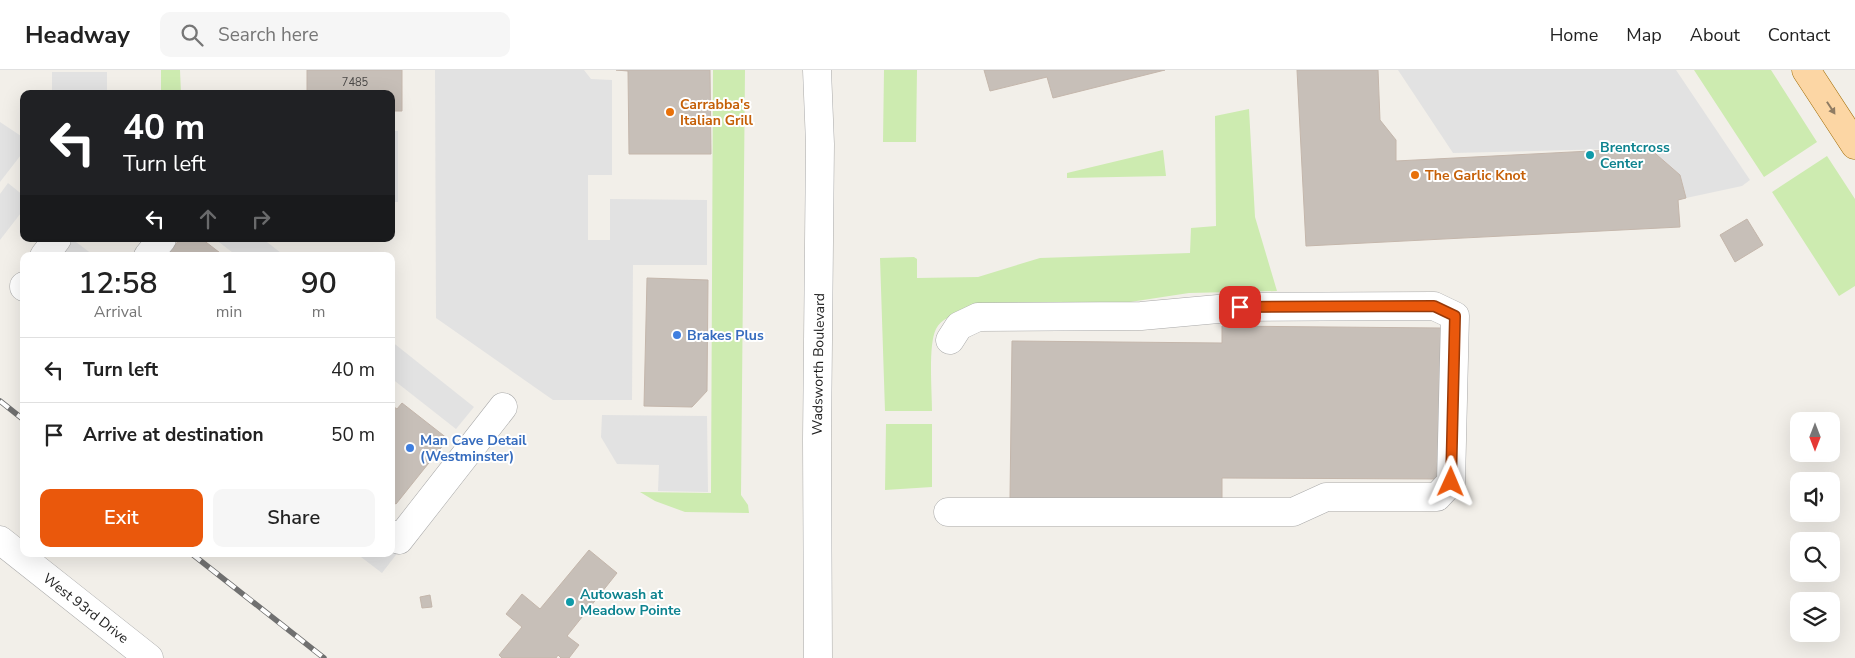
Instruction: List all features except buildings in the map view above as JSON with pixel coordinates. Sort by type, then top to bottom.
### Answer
[{"type":"main road","points":[[1806,70],[1855,145]]},
{"type":"street","name":"Wadsworth Boulevard","points":[[818,70],[820,144],[817,440],[818,658]]},
{"type":"street","points":[[47,252],[55,242]]},
{"type":"street","points":[[151,252],[160,242]]},
{"type":"street","points":[[948,512],[1293,512],[1326,497],[1436,497],[1451,482],[1455,316],[1434,306],[1425,306],[1240,307],[1141,316],[978,317],[959,326],[950,340]]},
{"type":"street","points":[[395,537],[399,540],[503,407]]},
{"type":"street","name":"West 93rd Drive","points":[[0,540],[20,556]]},
{"type":"street","name":"West 93rd Drive","points":[[21,557],[149,658]]},
{"type":"green space","points":[[161,70],[180,70],[181,90],[161,90]]},
{"type":"green space","points":[[713,70],[745,70],[741,495],[748,505],[749,513],[685,512],[655,501],[640,492],[711,493]]},
{"type":"green space","points":[[884,70],[917,70],[916,142],[883,142]]},
{"type":"green space","points":[[1694,70],[1771,70],[1817,142],[1764,177]]},
{"type":"green space","points":[[1249,109],[1255,217],[1277,291],[1189,293],[1084,309],[962,312],[947,318],[936,329],[931,357],[932,411],[885,411],[880,258],[914,257],[917,259],[917,278],[978,277],[1040,258],[1190,253],[1191,228],[1216,226],[1215,116]]},
{"type":"green space","points":[[1163,150],[1166,176],[1067,178],[1067,173]]},
{"type":"green space","points":[[1827,156],[1855,199],[1855,286],[1839,296],[1772,192]]},
{"type":"green space","points":[[886,424],[932,424],[932,487],[885,490]]},
{"type":"shaded area","points":[[435,70],[584,70],[591,79],[612,80],[612,175],[588,175],[588,240],[610,240],[610,199],[707,200],[707,265],[633,265],[632,400],[553,400],[436,318]]},
{"type":"shaded area","points":[[1398,70],[1676,70],[1750,180],[1742,186],[1686,198],[1680,175],[1649,148],[1453,153]]},
{"type":"shaded area","points":[[52,72],[107,72],[107,90],[52,90]]},
{"type":"shaded area","points":[[0,122],[20,135],[20,156],[0,182]]},
{"type":"shaded area","points":[[395,131],[398,131],[398,202],[395,202]]},
{"type":"shaded area","points":[[8,183],[20,193],[20,214],[0,240],[0,194]]},
{"type":"shaded area","points":[[68,242],[76,242],[89,252],[60,252]]},
{"type":"shaded area","points":[[219,242],[267,242],[280,252],[232,252]]},
{"type":"shaded area","points":[[395,344],[474,407],[456,429],[395,381]]},
{"type":"shaded area","points":[[602,415],[707,416],[708,492],[658,491],[659,465],[617,464],[601,437]]},
{"type":"shaded area","points":[[395,542],[402,547],[395,556]]},
{"type":"shaded area","points":[[361,557],[394,557],[382,573]]},
{"type":"railway","points":[[0,401],[20,417]]},
{"type":"railway","points":[[196,557],[324,658]]},
{"type":"place","name":"Carrabba's Italian Grill","points":[[670,112]]},
{"type":"place","name":"Brentcross Center","points":[[1590,155]]},
{"type":"place","name":"The Garlic Knot","points":[[1415,175]]},
{"type":"place","name":"Brakes Plus","points":[[677,335]]},
{"type":"place","name":"Man Cave Detail (Westminster)","points":[[410,448]]},
{"type":"place","name":"Autowash at Meadow Pointe","points":[[570,602]]},
{"type":"route","points":[[1240,307],[1434,306],[1455,316],[1451,482]]}]
